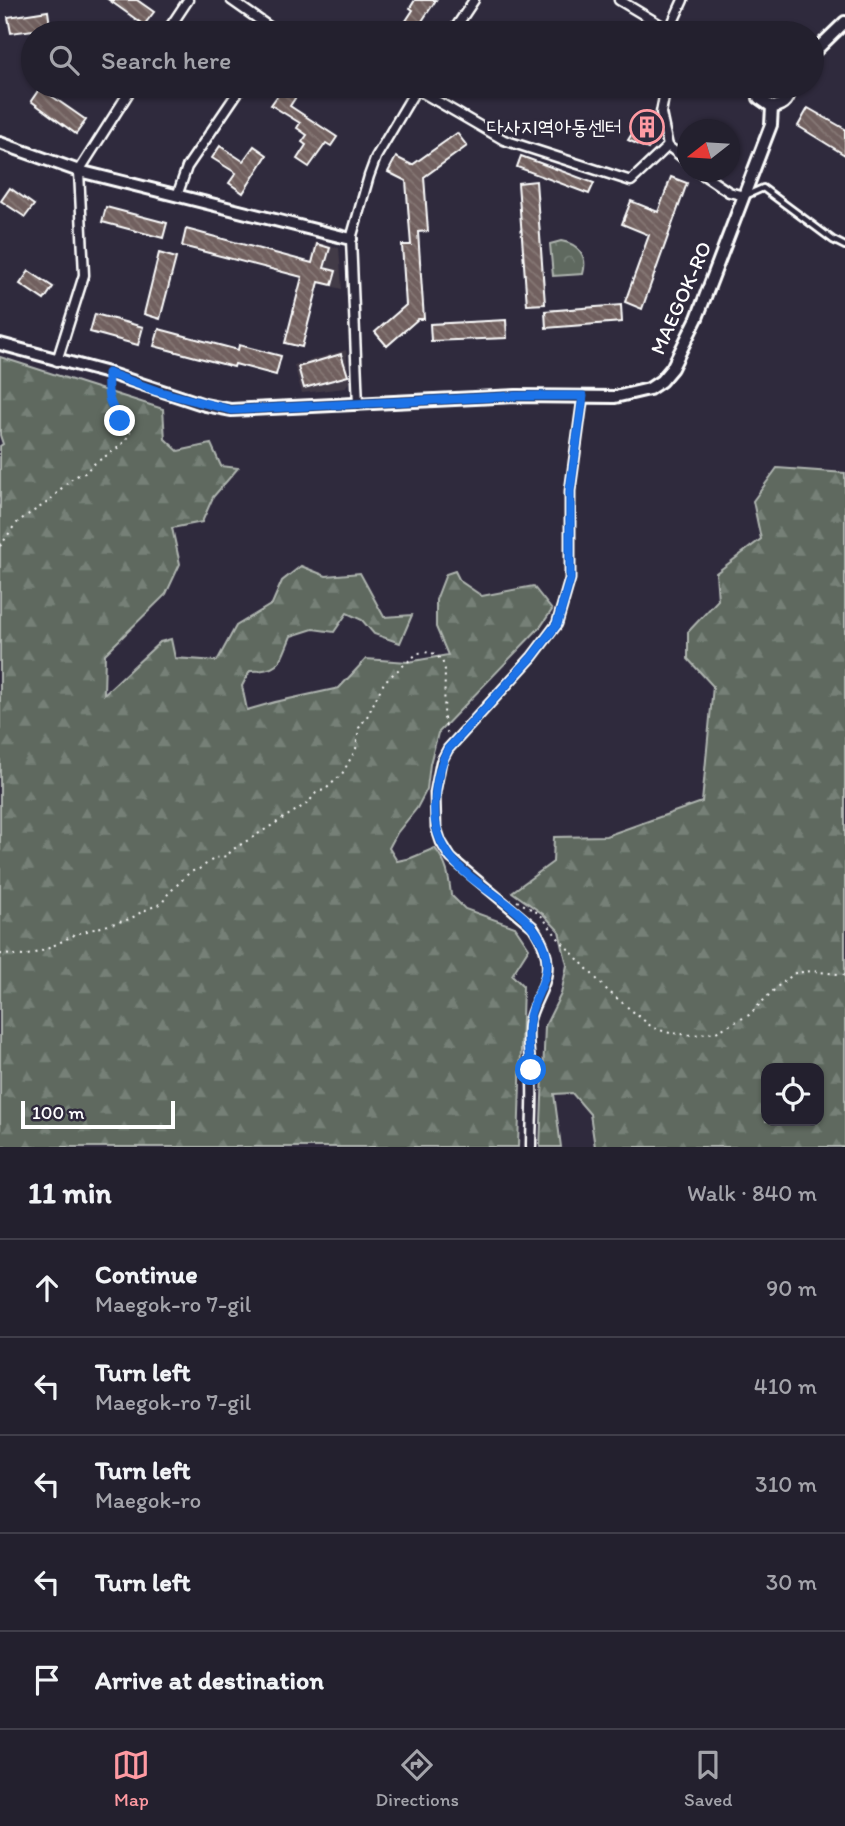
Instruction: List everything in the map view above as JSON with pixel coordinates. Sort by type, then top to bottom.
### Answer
[{"type":"street","points":[[174,21],[188,0]]},
{"type":"street","points":[[231,0],[261,21]]},
{"type":"street","points":[[461,21],[474,0]]},
{"type":"street","points":[[619,0],[652,21]]},
{"type":"street","points":[[674,21],[683,0]]},
{"type":"street","points":[[824,42],[845,22]]},
{"type":"street","points":[[57,361],[84,275],[79,171],[125,98]]},
{"type":"street","points":[[177,196],[187,167],[235,98]]},
{"type":"street","points":[[358,405],[351,239],[376,157],[411,98]]},
{"type":"street","points":[[433,98],[504,141],[631,181],[668,146]]},
{"type":"street","points":[[664,98],[661,113],[668,146],[677,153]]},
{"type":"street","points":[[760,98],[772,107],[782,104],[786,98]]},
{"type":"street","name":"MAEGOK-RO","points":[[0,344],[108,373],[193,402],[231,410],[516,396],[615,397],[635,394],[655,385],[672,368],[697,318],[771,125],[772,107]]},
{"type":"street","points":[[0,143],[79,171],[351,239]]},
{"type":"street","points":[[714,182],[729,192],[744,196]]},
{"type":"street","points":[[531,1147],[532,1084],[528,1039],[531,1012],[547,974],[547,954],[533,927],[451,858],[441,842],[434,810],[441,762],[450,747],[532,657],[557,624],[570,579],[570,491],[583,396]]},
{"type":"lane","points":[[744,196],[763,188],[845,246]]},
{"type":"path","points":[[0,545],[18,522],[34,509],[43,506],[78,474],[85,473],[92,464],[116,451],[127,439],[130,432],[110,407],[107,393],[108,373]]},
{"type":"path","points":[[0,954],[24,956],[45,950],[76,934],[130,919],[159,905],[190,872],[215,858],[227,856],[232,850],[308,803],[316,793],[326,789],[342,774],[356,749],[359,728],[385,681],[418,653],[431,652],[442,660],[445,670],[444,718],[450,747]]},
{"type":"path","points":[[508,906],[513,899],[540,914],[558,938],[608,991],[653,1028],[670,1033],[694,1035],[716,1032],[749,1015],[795,973],[812,971],[845,975]]},
{"type":"shaded area","points":[[315,242],[339,248],[342,289],[306,280]]},
{"type":"shaded area","points":[[346,350],[349,382],[345,388],[302,393],[294,365]]},
{"type":"green space","points":[[561,241],[573,245],[581,252],[583,274],[553,276],[550,244]]},
{"type":"green space","points":[[0,357],[163,409],[165,439],[178,451],[211,444],[221,466],[238,468],[213,497],[202,522],[172,528],[180,564],[166,594],[105,654],[104,694],[160,642],[171,639],[175,658],[217,661],[236,626],[272,604],[282,581],[301,566],[326,576],[360,573],[384,617],[412,615],[400,643],[374,634],[362,620],[347,613],[334,632],[313,629],[291,636],[274,667],[250,671],[242,686],[247,710],[339,688],[366,659],[408,662],[448,655],[436,627],[436,600],[446,574],[455,571],[460,581],[482,596],[533,586],[552,610],[541,626],[438,733],[427,789],[389,848],[397,861],[435,848],[447,870],[451,895],[465,909],[515,927],[529,948],[512,975],[523,986],[518,1147],[0,1147],[0,446],[3,444],[0,435]]},
{"type":"green space","points":[[777,468],[845,473],[845,1147],[595,1147],[590,1114],[572,1093],[554,1094],[561,1147],[540,1147],[545,1026],[561,994],[567,965],[559,931],[543,914],[512,892],[553,862],[554,837],[606,836],[702,802],[713,686],[688,659],[688,632],[718,600],[716,573],[761,539],[753,501]]},
{"type":"building","points":[[109,0],[137,0],[154,12],[147,21],[138,21]]},
{"type":"building","points":[[415,0],[436,0],[422,21],[406,21],[413,10],[410,8]]},
{"type":"building","points":[[48,11],[49,21],[21,21],[21,32],[11,33],[8,17]]},
{"type":"building","points":[[33,98],[54,98],[86,120],[76,134],[31,101]]},
{"type":"building","points":[[276,98],[295,98],[290,106],[337,137],[331,146],[326,143],[309,167],[297,159],[306,145],[302,142],[307,135],[297,128],[300,123],[271,105]]},
{"type":"building","points":[[808,108],[845,129],[845,155],[798,126]]},
{"type":"building","name":"다사지역아동센터","points":[[649,116],[656,119],[658,133],[648,149],[628,140],[640,121]]},
{"type":"building","points":[[457,133],[467,146],[424,177],[428,231],[418,232],[424,319],[418,319],[387,346],[375,332],[406,305],[402,245],[411,245],[406,181],[388,172],[396,157],[412,165]]},
{"type":"building","points":[[220,146],[243,161],[254,146],[267,155],[243,193],[229,183],[236,173],[212,158]]},
{"type":"building","points":[[521,156],[594,183],[589,194],[517,167]]},
{"type":"building","points":[[671,177],[677,179],[677,182],[687,183],[642,309],[625,302],[649,235],[622,224],[631,201],[658,212]]},
{"type":"building","points":[[536,181],[545,304],[527,305],[518,183]]},
{"type":"building","points":[[10,188],[34,205],[25,217],[1,201]]},
{"type":"building","points":[[106,207],[167,223],[163,238],[102,222]]},
{"type":"building","points":[[186,229],[312,263],[317,244],[330,248],[324,268],[336,271],[332,285],[319,282],[302,347],[285,343],[302,277],[182,246]]},
{"type":"building","points":[[159,253],[176,258],[160,319],[144,314]]},
{"type":"building","points":[[29,271],[53,287],[44,300],[20,284]]},
{"type":"building","points":[[621,305],[622,322],[546,328],[545,311]]},
{"type":"building","points":[[95,314],[143,327],[138,345],[90,332]]},
{"type":"building","points":[[506,320],[507,338],[431,341],[430,324]]},
{"type":"building","points":[[159,329],[238,350],[239,345],[281,356],[276,375],[154,346]]},
{"type":"building","points":[[341,354],[348,376],[304,388],[298,367]]},
{"type":"place","name":"다사지역아동센터","points":[[647,127]]},
{"type":"route","points":[[120,421],[110,407],[107,393],[108,373],[157,391],[231,410],[296,409],[516,396],[583,396],[570,491],[570,579],[557,624],[532,657],[448,749],[441,762],[435,793],[436,827],[451,858],[533,927],[547,954],[547,974],[531,1012],[529,1024],[531,1070]]}]
